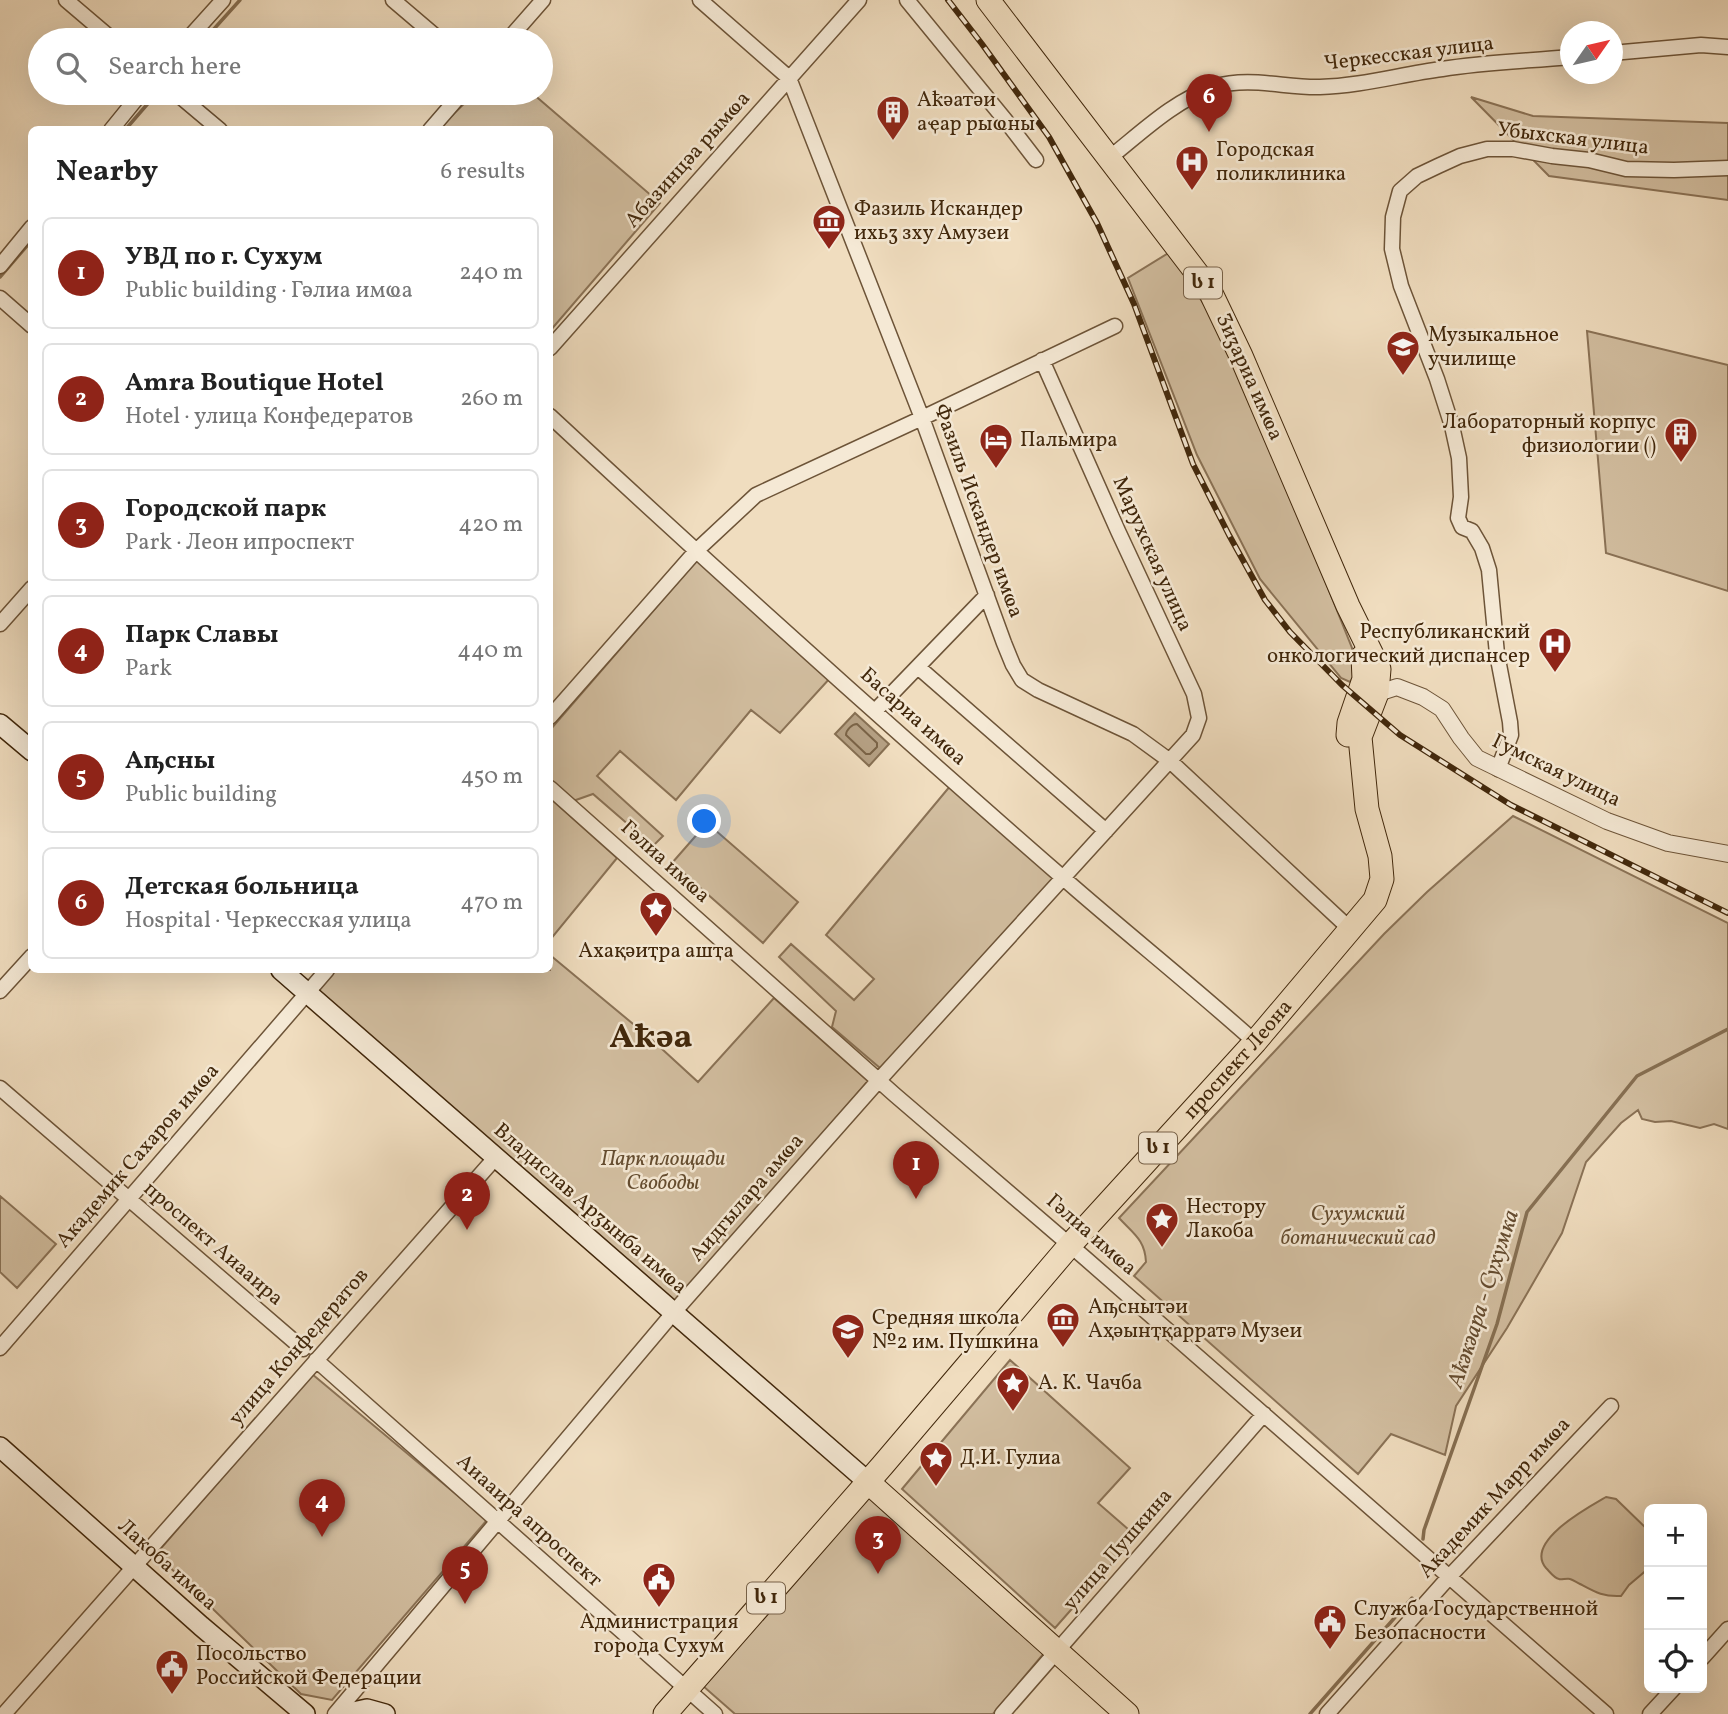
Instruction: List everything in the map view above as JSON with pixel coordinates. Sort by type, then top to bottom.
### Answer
[{"type":"highway","name":"Ӡиӡариа имҩа","points":[[996,3],[1108,159],[1209,289],[1241,356],[1348,606]]},
{"type":"highway","name":"проспект Леона","points":[[868,1482],[1070,1245],[1255,1042],[1375,900],[1382,879],[1380,856],[1367,809],[1360,737],[1387,690],[1348,606]]},
{"type":"highway","name":"ს 1","points":[[1348,606],[1363,658],[1364,679],[1349,723],[1347,740],[1350,759],[1365,790]]},
{"type":"highway","name":"ს 1","points":[[664,1714],[868,1482]]},
{"type":"highway","points":[[868,1482],[1127,1714]]},
{"type":"main road","points":[[0,724],[28,748]]},
{"type":"main road","name":"Владислав Арӡынба имҩа","points":[[285,973],[868,1482]]},
{"type":"main road","name":"Лакоба имҩа","points":[[0,1447],[201,1626],[305,1714]]},
{"type":"main road","points":[[344,1714],[367,1709],[385,1714]]},
{"type":"street","points":[[66,0],[99,28]]},
{"type":"street","points":[[198,28],[223,0]]},
{"type":"street","points":[[393,0],[425,28]]},
{"type":"street","points":[[518,28],[543,0]]},
{"type":"street","name":"Фазиль Искандер имҩа","points":[[699,0],[789,78],[922,418],[1013,665],[1023,680],[1045,694],[1133,734],[1170,761],[1350,929]]},
{"type":"street","name":"Абазинцәа рымҩа","points":[[553,345],[859,0]]},
{"type":"street","points":[[907,0],[1036,160]]},
{"type":"street","points":[[1623,52],[1701,45],[1728,47]]},
{"type":"street","name":"Черкесская улица","points":[[1108,159],[1170,110],[1191,97],[1230,83],[1320,87],[1443,68],[1560,58]]},
{"type":"street","points":[[114,126],[131,105]]},
{"type":"street","points":[[190,105],[215,126]]},
{"type":"street","points":[[433,126],[452,105]]},
{"type":"street","name":"Убыхская улица","points":[[1498,769],[1511,735],[1497,654],[1489,570],[1482,548],[1472,531],[1462,527],[1458,517],[1461,497],[1459,458],[1452,426],[1401,286],[1392,249],[1392,218],[1400,191],[1417,176],[1460,156],[1487,149],[1513,149],[1589,160],[1626,169],[1728,168]]},
{"type":"street","points":[[0,266],[28,232]]},
{"type":"street","points":[[0,298],[28,322]]},
{"type":"street","points":[[553,714],[696,551],[756,495],[1115,326]]},
{"type":"street","name":"Марухская улица","points":[[1042,360],[1194,694],[1199,718],[1194,735],[1106,831]]},
{"type":"street","name":"Басариа имҩа","points":[[553,419],[875,711],[1255,1042]]},
{"type":"street","points":[[0,624],[28,592]]},
{"type":"street","points":[[875,711],[987,595]]},
{"type":"street","points":[[918,667],[1106,831]]},
{"type":"street","points":[[1355,706],[1362,698],[1387,690]]},
{"type":"street","name":"Гумская улица","points":[[1387,690],[1423,697],[1442,709],[1477,758],[1498,769],[1607,821],[1668,843],[1728,854]]},
{"type":"street","name":"Гәлиа имҩа","points":[[553,791],[879,1080],[1606,1714]]},
{"type":"street","name":"Аидгылара амҩа","points":[[335,1714],[674,1312],[879,1080],[1106,831]]},
{"type":"street","points":[[0,991],[28,960]]},
{"type":"street","name":"Академик Сахаров имҩа","points":[[0,1348],[324,973]]},
{"type":"street","name":"проспект Аиааира","points":[[0,1088],[303,1349]]},
{"type":"street","name":"улица Конфедератов","points":[[4,1714],[496,1157]]},
{"type":"street","name":"Аиааира апроспект","points":[[316,1360],[715,1714]]},
{"type":"street","name":"Академик Марр имҩа","points":[[1327,1714],[1448,1577],[1611,1406]]},
{"type":"street","name":"улица Пушкина","points":[[1002,1714],[1265,1414]]},
{"type":"street","points":[[1707,1652],[1728,1629]]},
{"type":"street","points":[[1650,1714],[1669,1693]]},
{"type":"green space","points":[[1471,97],[1533,116],[1728,123],[1728,200],[1549,176]]},
{"type":"green space","points":[[463,105],[546,105],[660,203],[553,328],[553,126],[441,126]]},
{"type":"green space","points":[[1170,252],[1216,323],[1312,548],[1352,648],[1353,677],[1350,682],[1341,678],[1260,579],[1197,455],[1128,278]]},
{"type":"green space","points":[[1587,331],[1728,365],[1728,591],[1606,553]]},
{"type":"green space","points":[[697,560],[831,677],[780,733],[751,710],[676,800],[620,751],[597,776],[663,836],[653,846],[593,794],[573,801],[553,783],[553,727]]},
{"type":"green space","points":[[951,785],[1060,878],[880,1068],[832,1027],[836,1011],[779,957],[791,944],[854,1000],[874,979],[826,935]]},
{"type":"green space","points":[[553,801],[617,858],[553,936]]},
{"type":"green space","name":"Сухумский ботанический сад","points":[[1513,816],[1728,923],[1728,1129],[1714,1124],[1700,1128],[1671,1121],[1655,1122],[1642,1119],[1638,1110],[1621,1123],[1586,1162],[1562,1233],[1507,1328],[1456,1406],[1445,1455],[1391,1434],[1358,1474],[1134,1276],[1146,1262],[1145,1254],[1138,1238],[1119,1218],[1384,934]]},
{"type":"green space","points":[[707,823],[798,902],[763,943],[672,863]]},
{"type":"green space","name":"Парк площади Свободы","points":[[553,957],[650,1038],[698,1082],[774,998],[868,1081],[673,1306],[312,994],[331,973],[553,973]]},
{"type":"green space","points":[[0,1196],[56,1244],[17,1288],[0,1272]]},
{"type":"green space","points":[[1010,1360],[1130,1468],[1098,1503],[1136,1536],[1055,1628],[902,1489]]},
{"type":"green space","points":[[312,1374],[487,1520],[332,1700],[301,1694],[156,1554]]},
{"type":"green space","points":[[868,1496],[1045,1652],[993,1714],[735,1714],[703,1686]]},
{"type":"green space","points":[[1606,1497],[1616,1499],[1644,1526],[1644,1572],[1621,1596],[1604,1595],[1570,1579],[1557,1578],[1546,1568],[1541,1558],[1543,1547],[1550,1537]]},
{"type":"water","points":[[855,713],[889,744],[869,766],[835,734]]},
{"type":"waterway","points":[[215,28],[240,0]]},
{"type":"waterway","points":[[128,126],[147,105]]},
{"type":"waterway","points":[[0,277],[28,245]]},
{"type":"waterway","name":"Аҟәкәара - Сухумка","points":[[1423,1539],[1497,1324],[1527,1212],[1637,1076],[1728,1029]]},
{"type":"waterway","name":"Аҟәкәара - Сухумка","points":[[1310,1714],[1412,1598]]},
{"type":"railway","points":[[948,0],[1049,137],[1097,223],[1134,304],[1193,464],[1265,600],[1290,632],[1342,685],[1400,735],[1511,805],[1728,913]]},
{"type":"place","name":"Детская больница","points":[[1209,132]]},
{"type":"place","name":"Аҟәатәи аҿар рыҩны","points":[[893,142]]},
{"type":"place","name":"Городская поликлиника","points":[[1192,192]]},
{"type":"place","name":"Фазиль Искандер ихьӡ зху Амузеи","points":[[829,251]]},
{"type":"place","name":"Музыкальное училище","points":[[1403,377]]},
{"type":"place","name":"Лабораторный корпус физиологии ()","points":[[1681,464]]},
{"type":"place","name":"Пальмира","points":[[996,470]]},
{"type":"place","name":"Республиканский онкологический диспансер","points":[[1555,674]]},
{"type":"place","name":"Ахақәиҭра ашҭа","points":[[656,938]]},
{"type":"place","name":"УВД по г. Сухум","points":[[916,1199]]},
{"type":"place","name":"Amra Boutique Hotel","points":[[467,1230]]},
{"type":"place","name":"Нестору Лакоба","points":[[1162,1249]]},
{"type":"place","name":"Аҧснытәи Аҳәынҭқарратә Музеи","points":[[1063,1349]]},
{"type":"place","name":"Средняя школа №2 им. Пушкина","points":[[848,1360]]},
{"type":"place","name":"А. К. Чачба","points":[[1013,1413]]},
{"type":"place","name":"Д.И. Гулиа","points":[[936,1488]]},
{"type":"place","name":"Парк Славы","points":[[322,1537]]},
{"type":"place","name":"Городской парк","points":[[878,1574]]},
{"type":"place","name":"Аҧсны","points":[[465,1604]]},
{"type":"place","name":"Администрация города Сухум","points":[[659,1609]]},
{"type":"place","name":"Служба Государственной Безопасности","points":[[1330,1651]]},
{"type":"place","name":"Посольство Российской Федерации","points":[[172,1696]]},
{"type":"district","name":"Аҟəа","points":[[651,1038]]}]
